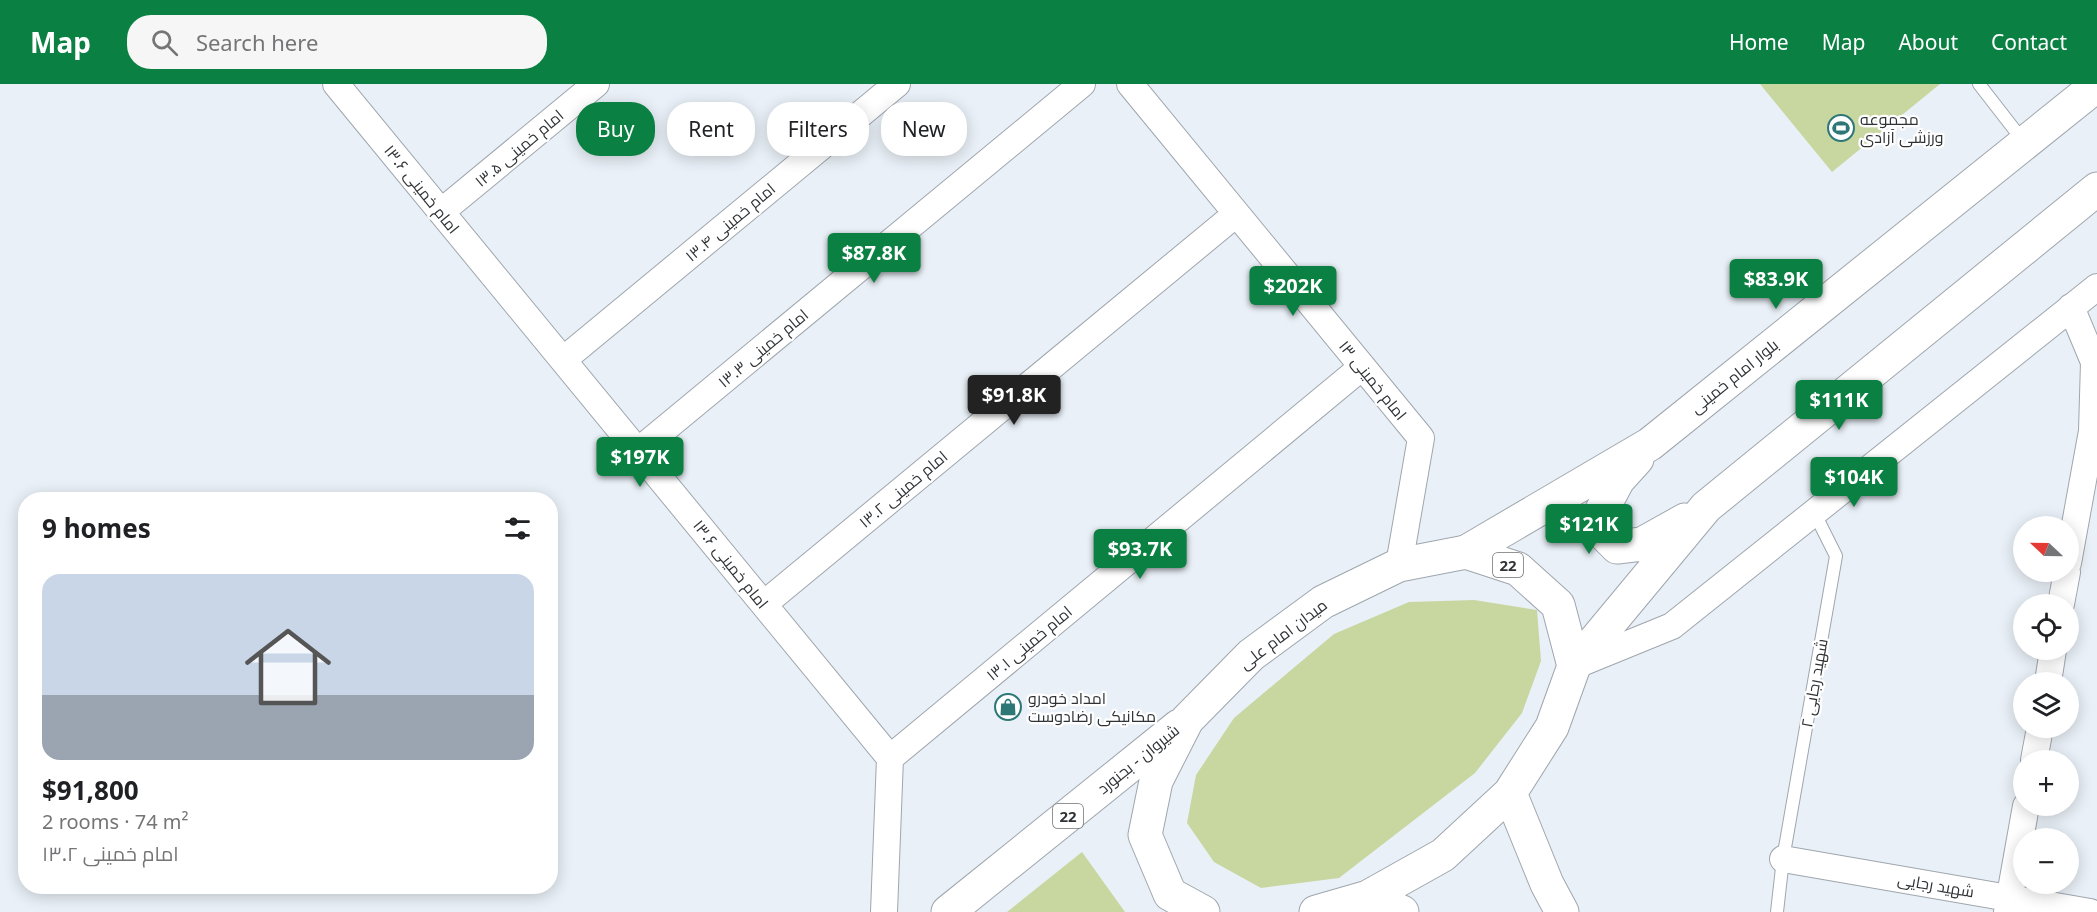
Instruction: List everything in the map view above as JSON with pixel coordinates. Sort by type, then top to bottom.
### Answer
[{"type":"main road","name":"بلوار امام خمینی","points":[[1466,552],[1650,444],[2097,85]]},
{"type":"main road","points":[[1650,444],[1618,480],[1601,512],[1602,532],[1617,547],[1642,544],[1667,532],[1706,507],[2097,189]]},
{"type":"main road","points":[[1316,912],[1368,897],[1443,855],[1510,794],[1552,728],[1574,666],[1706,507]]},
{"type":"main road","name":"میدان امام علی","points":[[1203,912],[1170,894],[1145,835],[1156,781],[1187,720],[1251,655],[1323,602],[1399,565],[1466,552],[1518,568],[1558,605],[1574,666]]},
{"type":"main road","name":"شیروان - بجنورد","points":[[948,912],[1187,720]]},
{"type":"main road","points":[[1510,794],[1547,884],[1562,912]]},
{"type":"main road","points":[[1368,897],[1401,912]]},
{"type":"street","name":"امام خمینی ۱۳.۶","points":[[336,84],[890,758]]},
{"type":"street","name":"امام خمینی ۱۳.۵","points":[[441,212],[596,84]]},
{"type":"street","name":"امام خمینی ۱۳.۴","points":[[563,360],[897,84]]},
{"type":"street","name":"امام خمینی ۱۳.۳","points":[[638,451],[1082,84]]},
{"type":"street","name":"امام خمینی ۱۳","points":[[1130,84],[1421,438],[1399,565]]},
{"type":"street","name":"امام خمینی ۱۳.۲","points":[[764,604],[1236,214]]},
{"type":"street","points":[[1574,666],[1672,626],[2097,287]]},
{"type":"street","points":[[2071,307],[2094,362],[2092,431],[2077,516]]},
{"type":"street","name":"امام خمینی ۱۳.۱","points":[[890,758],[1362,367]]},
{"type":"street","points":[[884,912],[890,758]]},
{"type":"street","points":[[2009,905],[2024,816]]},
{"type":"street","name":"شهید رجایی","points":[[1783,859],[2009,905],[2090,912]]},
{"type":"lane","points":[[1979,84],[2025,143]]},
{"type":"lane","name":"شهید رجایی ۲","points":[[1777,912],[1783,859],[1836,556],[1814,512]]},
{"type":"green space","name":"مجموعه ورزشی آزادی","points":[[1760,84],[1940,84],[1832,172]]},
{"type":"green space","points":[[1474,600],[1537,610],[1541,661],[1522,713],[1475,773],[1339,878],[1261,888],[1214,862],[1187,823],[1196,775],[1234,718],[1334,634],[1409,602]]},
{"type":"green space","points":[[1082,852],[1125,912],[1007,912]]},
{"type":"place","name":"مجموعه ورزشی آزادی","points":[[1841,128]]},
{"type":"place","name":"امداد خودرو مکانیکی رضادوست","points":[[1008,707]]}]
